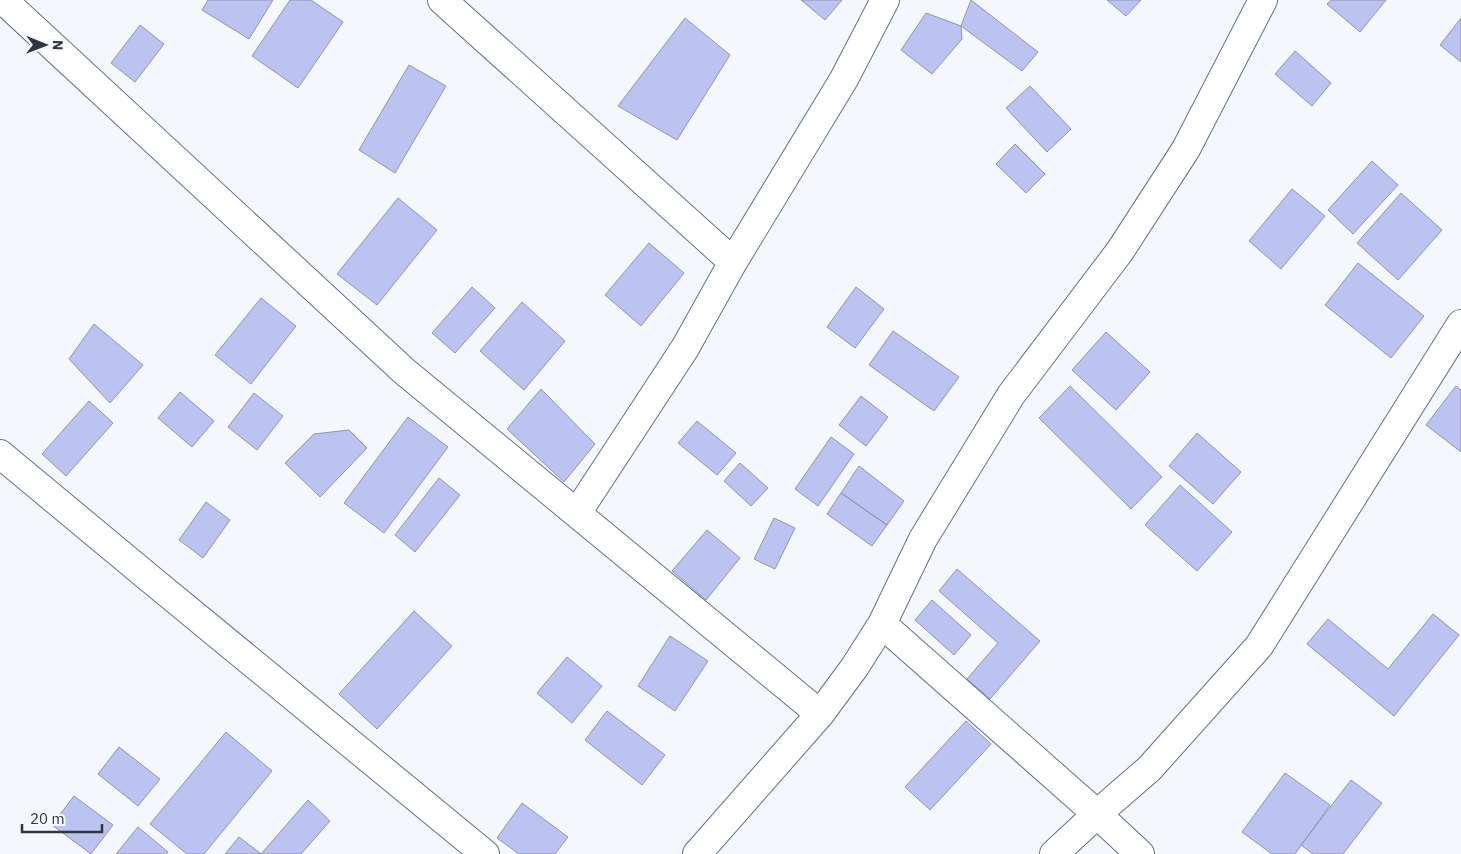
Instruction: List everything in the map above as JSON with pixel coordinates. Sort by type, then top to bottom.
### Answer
[{"type":"street","points":[[3,0],[404,371],[820,714]]},
{"type":"street","points":[[442,0],[733,262]]},
{"type":"street","points":[[577,513],[686,348],[733,262],[844,78],[885,0]]},
{"type":"street","points":[[697,854],[820,714],[854,668],[882,624],[923,539],[1010,395],[1120,251],[1186,149],[1263,0]]},
{"type":"street","points":[[1054,854],[1149,769],[1258,646],[1461,324]]},
{"type":"street","points":[[0,454],[155,584],[485,854]]},
{"type":"street","points":[[882,624],[1140,854]]},
{"type":"building","points":[[208,0],[273,0],[249,39],[202,10]]},
{"type":"building","points":[[290,0],[311,0],[343,22],[298,88],[252,56]]},
{"type":"building","points":[[801,0],[842,0],[825,20]]},
{"type":"building","points":[[971,0],[1038,52],[1022,71],[961,26]]},
{"type":"building","points":[[1107,0],[1141,0],[1126,16]]},
{"type":"building","points":[[1331,0],[1386,0],[1360,32],[1327,4]]},
{"type":"building","points":[[926,13],[961,26],[962,39],[932,74],[901,50]]},
{"type":"building","points":[[685,18],[730,55],[677,140],[618,106]]},
{"type":"building","points":[[1461,18],[1461,62],[1440,45]]},
{"type":"building","points":[[140,25],[164,44],[135,82],[111,63]]},
{"type":"building","points":[[1295,51],[1331,83],[1312,106],[1275,74]]},
{"type":"building","points":[[409,65],[446,86],[395,173],[359,150]]},
{"type":"building","points":[[1030,86],[1071,129],[1047,152],[1006,108]]},
{"type":"building","points":[[1015,144],[1045,174],[1026,193],[996,164]]},
{"type":"building","points":[[1372,161],[1398,185],[1353,234],[1328,210]]},
{"type":"building","points":[[1292,189],[1325,216],[1281,269],[1249,241]]},
{"type":"building","points":[[1401,193],[1442,230],[1398,280],[1357,243]]},
{"type":"building","points":[[398,198],[437,230],[377,305],[337,274]]},
{"type":"building","points":[[649,243],[684,273],[641,326],[605,295]]},
{"type":"building","points":[[1358,263],[1424,316],[1391,358],[1325,305]]},
{"type":"building","points":[[472,287],[495,308],[455,353],[432,333]]},
{"type":"building","points":[[856,287],[884,309],[855,348],[827,327]]},
{"type":"building","points":[[261,298],[296,326],[251,384],[215,355]]},
{"type":"building","points":[[522,302],[565,341],[524,390],[480,351]]},
{"type":"building","points":[[94,324],[143,365],[110,403],[69,359]]},
{"type":"building","points":[[893,331],[959,377],[934,411],[869,365]]},
{"type":"building","points":[[1106,332],[1150,372],[1116,410],[1072,370]]},
{"type":"building","points":[[1070,386],[1162,477],[1131,509],[1039,418]]},
{"type":"building","points":[[1456,386],[1461,390],[1461,452],[1426,425]]},
{"type":"building","points":[[541,389],[595,444],[564,482],[507,429]]},
{"type":"building","points":[[180,392],[214,421],[192,447],[158,418]]},
{"type":"building","points":[[254,393],[283,416],[257,450],[228,427]]},
{"type":"building","points":[[861,396],[888,417],[866,446],[839,425]]},
{"type":"building","points":[[89,401],[113,423],[66,476],[42,454]]},
{"type":"building","points":[[408,417],[448,447],[384,533],[344,503]]},
{"type":"building","points":[[697,421],[736,453],[717,475],[678,443]]},
{"type":"building","points":[[349,430],[367,448],[320,497],[285,463],[314,434]]},
{"type":"building","points":[[1197,433],[1241,472],[1213,504],[1169,466]]},
{"type":"building","points":[[831,437],[854,454],[818,506],[795,489]]},
{"type":"building","points":[[740,463],[768,488],[751,506],[724,481]]},
{"type":"building","points":[[859,466],[904,501],[887,525],[841,493]]},
{"type":"building","points":[[439,478],[460,495],[415,552],[395,535]]},
{"type":"building","points":[[1180,485],[1232,532],[1197,571],[1145,525]]},
{"type":"building","points":[[841,493],[887,525],[872,546],[827,514]]},
{"type":"building","points":[[206,502],[230,520],[203,558],[179,540]]},
{"type":"building","points":[[774,518],[795,528],[775,569],[754,559]]},
{"type":"building","points":[[707,530],[740,558],[706,600],[672,571]]},
{"type":"building","points":[[957,569],[1040,641],[990,699],[967,679],[998,643],[939,591]]},
{"type":"building","points":[[932,600],[971,635],[954,655],[915,620]]},
{"type":"building","points":[[414,611],[452,646],[377,729],[339,694]]},
{"type":"building","points":[[1433,614],[1459,635],[1394,716],[1307,644],[1328,619],[1388,669]]},
{"type":"building","points":[[670,636],[708,661],[675,711],[638,686]]},
{"type":"building","points":[[567,657],[602,686],[572,723],[537,693]]},
{"type":"building","points":[[607,711],[665,755],[642,785],[585,740]]},
{"type":"building","points":[[966,721],[991,744],[930,810],[905,787]]},
{"type":"building","points":[[226,732],[272,771],[204,854],[187,854],[150,824]]},
{"type":"building","points":[[119,747],[160,779],[138,806],[98,774]]},
{"type":"building","points":[[1285,773],[1330,805],[1295,854],[1272,854],[1242,832]]},
{"type":"building","points":[[1351,780],[1382,803],[1343,854],[1313,854],[1301,845]]},
{"type":"building","points":[[74,796],[113,825],[91,854],[52,825]]},
{"type":"building","points":[[308,800],[330,821],[301,854],[261,854]]},
{"type":"building","points":[[522,803],[568,837],[555,854],[519,854],[497,838]]},
{"type":"building","points":[[138,827],[168,852],[166,854],[116,854]]},
{"type":"building","points":[[239,837],[260,853],[261,854],[225,854]]}]
